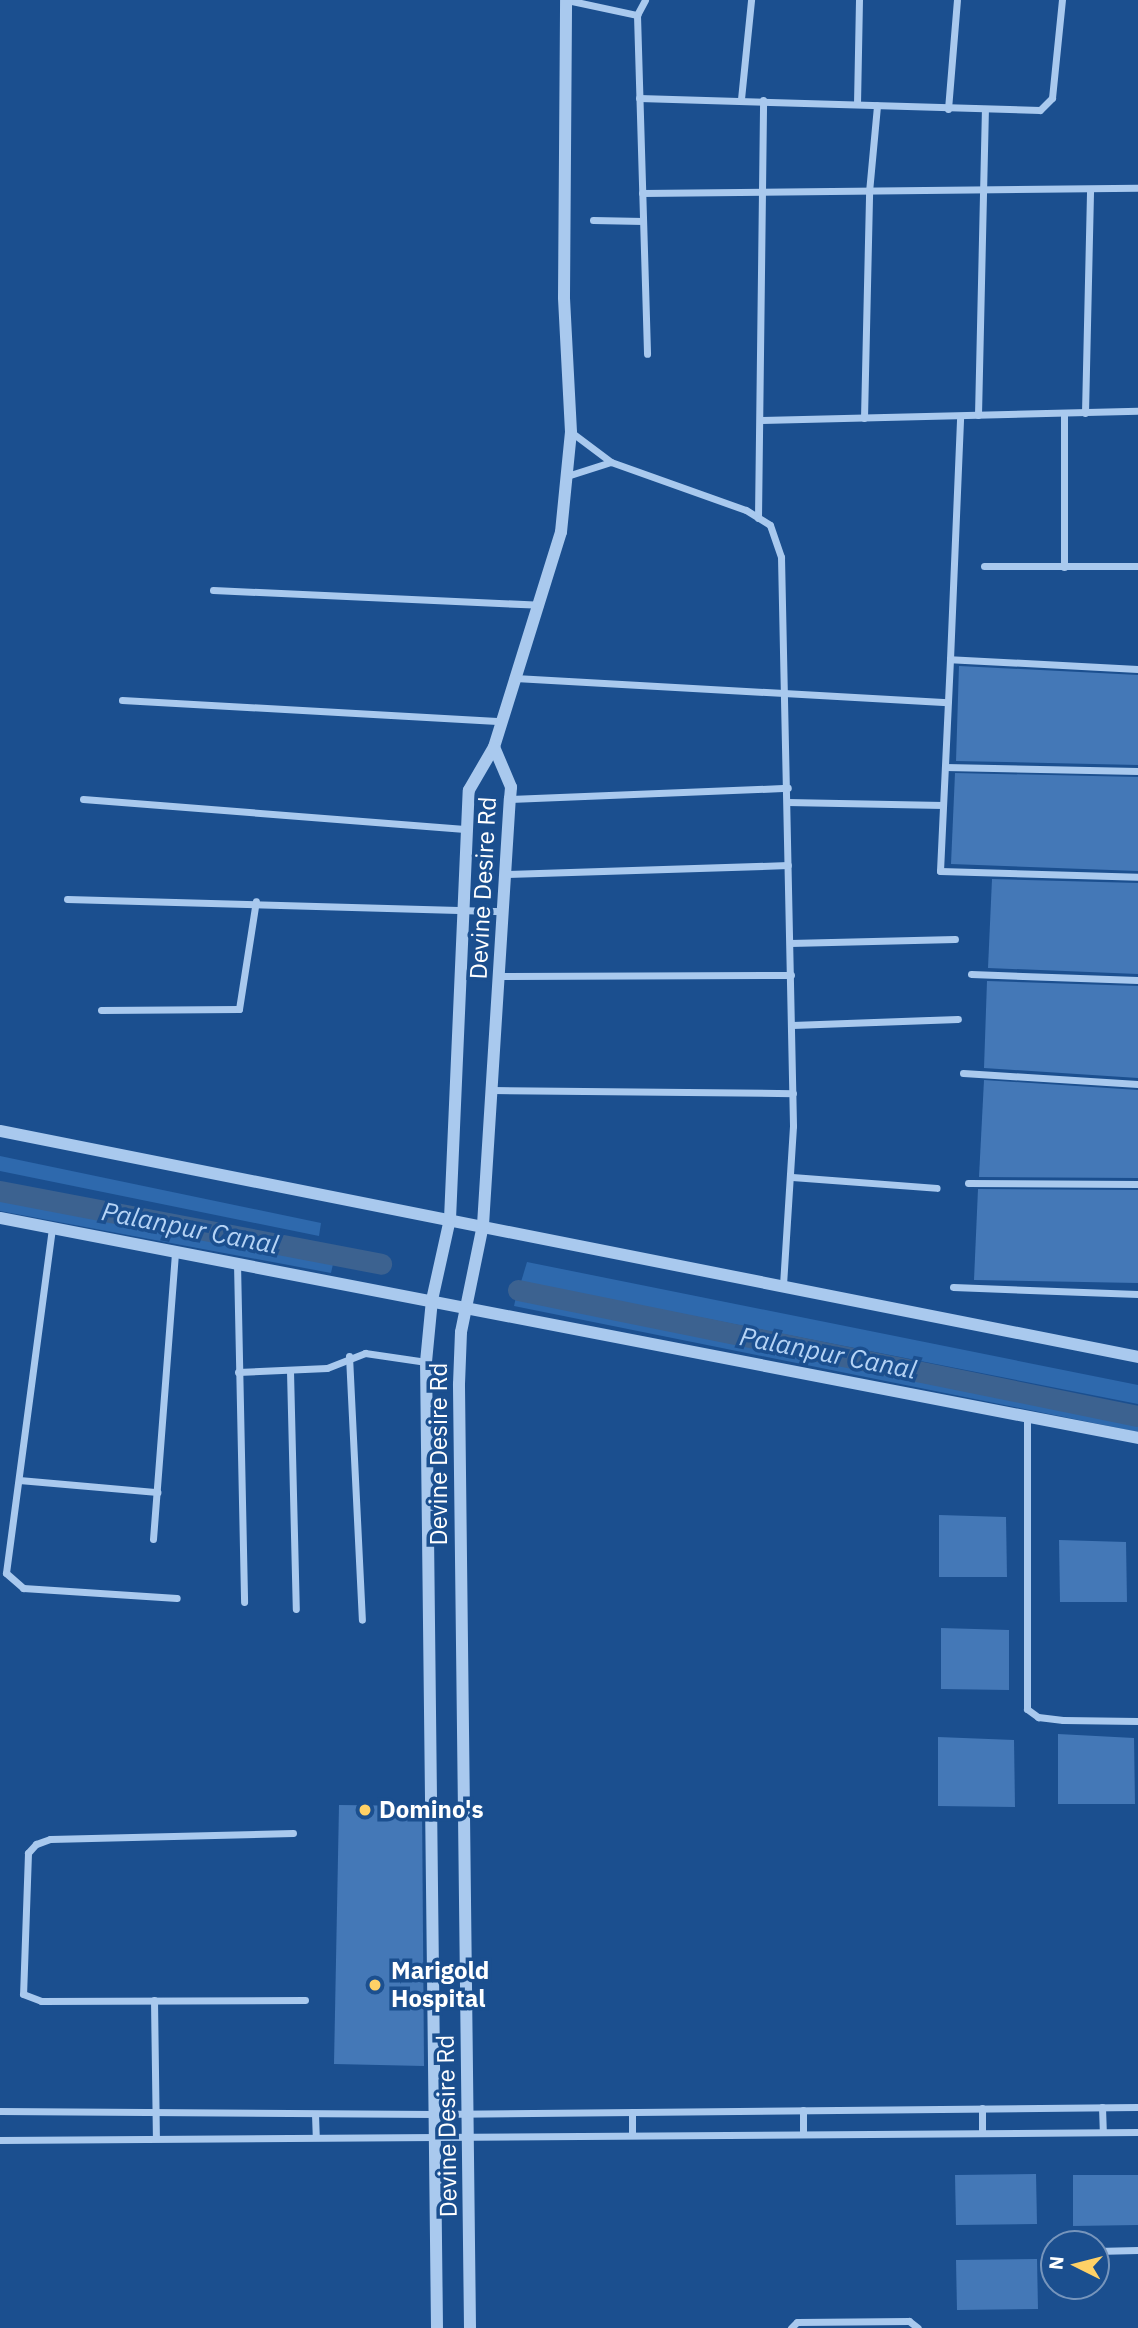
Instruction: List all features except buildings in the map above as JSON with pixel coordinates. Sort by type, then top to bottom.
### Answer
[{"type":"street","points":[[494,747],[514,678],[541,605],[561,532],[567,476],[571,432],[564,297],[566,0],[637,15]]},
{"type":"street","points":[[645,0],[637,15],[647,354]]},
{"type":"street","points":[[741,99],[751,0]]},
{"type":"street","points":[[857,104],[859,0]]},
{"type":"street","points":[[948,109],[957,0]]},
{"type":"street","points":[[639,98],[1040,110],[1052,98],[1062,0]]},
{"type":"street","points":[[758,518],[764,193],[763,100]]},
{"type":"street","points":[[864,418],[869,192],[877,105]]},
{"type":"street","points":[[978,415],[980,190],[985,110]]},
{"type":"street","points":[[642,192],[1138,188]]},
{"type":"street","points":[[1085,413],[1090,189]]},
{"type":"street","points":[[593,220],[643,220]]},
{"type":"street","points":[[760,420],[1138,411]]},
{"type":"street","points":[[1064,413],[1064,567]]},
{"type":"street","points":[[960,416],[940,871],[1138,877]]},
{"type":"street","points":[[571,432],[611,463],[758,518],[769,525],[780,557],[788,788],[793,1093],[792,1177],[783,1286]]},
{"type":"street","points":[[567,476],[611,463]]},
{"type":"street","points":[[984,566],[1138,566]]},
{"type":"street","points":[[213,590],[541,605]]},
{"type":"street","points":[[950,659],[1138,669]]},
{"type":"street","points":[[514,678],[784,690],[947,702]]},
{"type":"street","points":[[122,700],[501,721]]},
{"type":"street","name":"Devine Desire Rd","points":[[470,2328],[458,1384],[465,1306],[483,1225],[511,788],[494,747]]},
{"type":"street","name":"Devine Desire Rd","points":[[437,2328],[426,1362],[432,1300],[450,1219],[469,790],[494,747]]},
{"type":"street","points":[[945,767],[1138,771]]},
{"type":"street","points":[[510,799],[788,788]]},
{"type":"street","points":[[83,799],[467,829]]},
{"type":"street","points":[[787,802],[943,805]]},
{"type":"street","points":[[505,874],[788,865]]},
{"type":"street","points":[[67,899],[256,901],[503,911]]},
{"type":"street","points":[[102,1010],[239,1009],[256,901]]},
{"type":"street","points":[[790,943],[955,939]]},
{"type":"street","points":[[971,974],[1138,980]]},
{"type":"street","points":[[499,976],[791,975]]},
{"type":"street","points":[[792,1025],[958,1019]]},
{"type":"street","points":[[963,1073],[1138,1084]]},
{"type":"street","points":[[492,1090],[793,1093]]},
{"type":"street","points":[[0,1131],[1138,1357]]},
{"type":"street","points":[[792,1177],[937,1188]]},
{"type":"street","points":[[968,1183],[1138,1185]]},
{"type":"street","points":[[0,1218],[1138,1438]]},
{"type":"street","points":[[52,1228],[6,1573],[9,1580],[23,1588],[177,1598]]},
{"type":"street","points":[[153,1539],[175,1251]]},
{"type":"street","points":[[237,1263],[244,1602]]},
{"type":"street","points":[[953,1287],[1138,1294]]},
{"type":"street","points":[[238,1371],[327,1368],[349,1356],[365,1353],[426,1362]]},
{"type":"street","points":[[349,1356],[362,1619]]},
{"type":"street","points":[[290,1371],[296,1609]]},
{"type":"street","points":[[1027,1416],[1027,1709],[1051,1718],[1138,1721]]},
{"type":"street","points":[[19,1480],[157,1492]]},
{"type":"street","points":[[293,1833],[50,1839],[28,1853],[23,1994],[41,2001],[305,2000]]},
{"type":"street","points":[[154,2000],[156,2138]]},
{"type":"street","points":[[1102,2107],[1103,2132]]},
{"type":"street","points":[[0,2111],[467,2114],[1138,2107]]},
{"type":"street","points":[[982,2108],[982,2133]]},
{"type":"street","points":[[803,2110],[803,2134]]},
{"type":"street","points":[[632,2112],[632,2135]]},
{"type":"street","points":[[315,2113],[316,2137]]},
{"type":"street","points":[[0,2140],[1138,2132]]},
{"type":"street","points":[[1110,2251],[1138,2250]]},
{"type":"street","points":[[791,2328],[797,2322],[850,2325],[913,2321],[918,2328]]},
{"type":"shaded area","points":[[0,1156],[321,1223],[319,1236],[0,1171]]},
{"type":"shaded area","points":[[0,1198],[333,1264],[331,1273],[0,1211]]},
{"type":"shaded area","points":[[527,1262],[1138,1385],[1138,1404],[521,1282]]},
{"type":"shaded area","points":[[516,1297],[1138,1425],[1138,1432],[514,1306]]},
{"type":"waterway","name":"Palanpur Canal","points":[[0,1191],[381,1264]]},
{"type":"waterway","name":"Palanpur Canal","points":[[518,1290],[1138,1416]]},
{"type":"place","name":"Domino's","points":[[365,1810]]},
{"type":"place","name":"Marigold Hospital","points":[[375,1985]]}]
